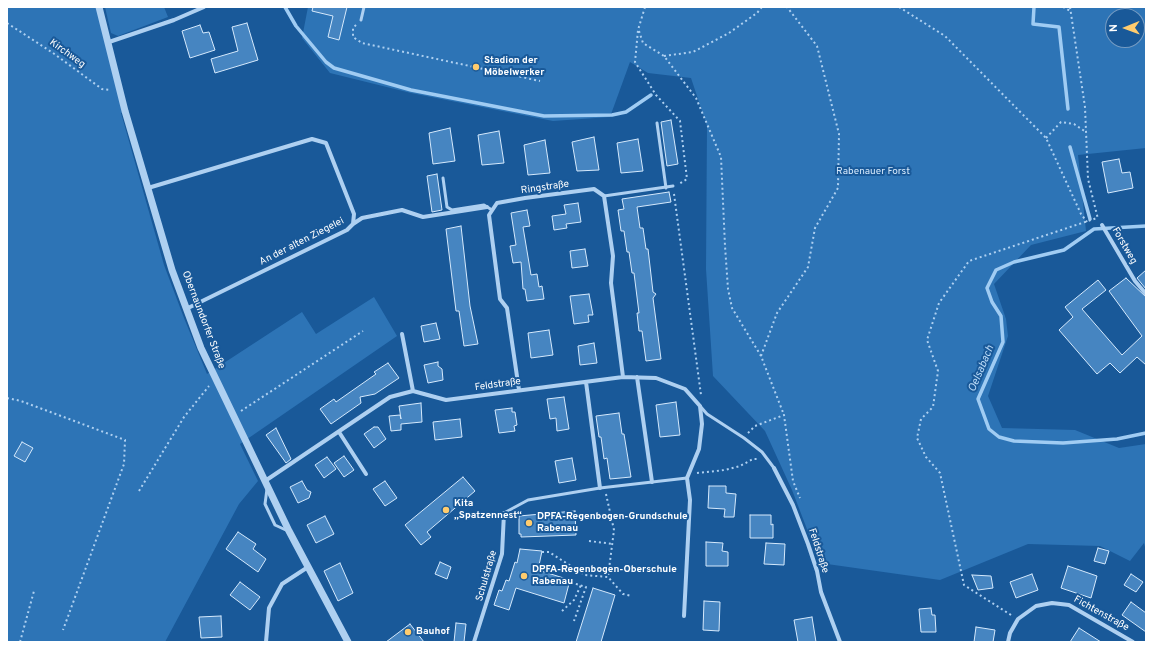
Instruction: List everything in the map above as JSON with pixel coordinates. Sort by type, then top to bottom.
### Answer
[{"type":"street","name":"Obernaundorfer Straße","points":[[99,7],[120,90],[185,309],[216,380],[289,531],[348,642]]},
{"type":"street","points":[[109,42],[174,20],[204,7]]},
{"type":"street","name":"An der alten Ziegelei","points":[[148,188],[312,139],[326,143],[354,214],[353,224],[347,230],[185,309]]},
{"type":"street","name":"Ringstraße","points":[[492,210],[497,203],[594,189],[604,196]]},
{"type":"street","points":[[604,196],[614,256],[611,283],[623,377]]},
{"type":"street","points":[[353,224],[362,218],[402,210],[423,217],[487,207]]},
{"type":"street","points":[[492,210],[489,215],[500,299],[507,308],[519,390]]},
{"type":"street","name":"Forstweg","points":[[1102,225],[1135,281],[1146,294]]},
{"type":"street","points":[[266,484],[390,397],[413,390],[402,334]]},
{"type":"street","name":"Feldstraße","points":[[413,390],[446,400],[623,377],[656,378],[685,388],[700,406]]},
{"type":"street","points":[[637,377],[652,482]]},
{"type":"street","points":[[586,382],[602,488]]},
{"type":"street","points":[[684,616],[690,500],[687,478],[699,449],[702,424],[700,406]]},
{"type":"street","points":[[339,432],[366,474]]},
{"type":"street","name":"Feldstraße","points":[[774,468],[793,505],[806,538],[817,571],[821,592],[840,642]]},
{"type":"street","name":"Schulstraße","points":[[474,642],[502,554],[504,513]]},
{"type":"street","points":[[266,642],[269,608],[282,584],[308,567]]},
{"type":"street","name":"Fichtenstraße","points":[[1008,642],[1010,633],[1018,619],[1036,606],[1052,603],[1069,605],[1133,642]]},
{"type":"lane","points":[[361,20],[364,7]]},
{"type":"lane","points":[[657,123],[666,188]]},
{"type":"lane","points":[[443,178],[447,206],[452,210],[484,205],[492,210]]},
{"type":"lane","points":[[604,196],[673,186]]},
{"type":"lane","points":[[700,406],[707,414],[744,438],[762,452],[774,468]]},
{"type":"lane","points":[[504,513],[528,500],[602,488],[687,478]]},
{"type":"path","points":[[645,7],[638,30],[635,62],[656,95],[680,121],[687,179],[682,184],[673,186],[677,226],[698,367],[701,395],[700,406]]},
{"type":"path","points":[[664,56],[693,52],[729,33],[757,13],[762,7]]},
{"type":"path","points":[[761,356],[776,313],[808,267],[815,228],[838,188],[839,134],[817,46],[788,7]]},
{"type":"path","points":[[899,7],[945,36],[1046,138],[1087,222]]},
{"type":"path","points":[[1063,7],[1070,11]]},
{"type":"path","points":[[1070,7],[1085,107],[1088,179],[1098,218],[1102,225]]},
{"type":"path","points":[[361,20],[353,28],[353,37],[362,43],[540,81]]},
{"type":"path","name":"Kirchweg","points":[[7,23],[53,53],[102,89],[120,90]]},
{"type":"path","points":[[638,30],[643,43],[664,56],[696,98],[722,157],[725,246],[732,308],[761,356],[784,415],[793,481],[802,503]]},
{"type":"path","points":[[1046,138],[1061,122],[1074,124],[1086,132]]},
{"type":"path","points":[[1018,619],[964,586],[962,581],[953,529],[940,473],[926,457],[917,438],[921,419],[933,407],[938,371],[927,340],[939,303],[969,261],[1093,220]]},
{"type":"path","points":[[233,416],[364,331]]},
{"type":"path","points":[[139,491],[184,417],[216,380]]},
{"type":"path","points":[[7,398],[21,401],[125,440],[124,464],[63,630]]},
{"type":"path","points":[[755,426],[784,415]]},
{"type":"path","points":[[687,478],[699,472],[725,470],[740,466],[753,459],[762,459],[770,463]]},
{"type":"path","points":[[602,488],[614,530],[608,577]]},
{"type":"path","points":[[589,541],[613,544]]},
{"type":"path","points":[[542,552],[549,552],[585,575],[608,577],[623,594],[632,596]]},
{"type":"path","points":[[573,585],[573,583],[586,586],[574,621]]},
{"type":"path","points":[[562,610],[574,600],[581,585]]},
{"type":"path","points":[[20,642],[34,592]]},
{"type":"green space","points":[[7,7],[99,7],[125,111],[121,113],[164,265],[207,374],[302,312],[316,334],[374,297],[397,336],[240,444],[258,481],[239,504],[165,642],[7,642]]},
{"type":"green space","points":[[105,7],[164,7],[168,17],[118,36],[111,33]]},
{"type":"green space","name":"Rabenauer Forst","points":[[308,7],[1146,7],[1146,148],[1078,155],[1086,231],[1031,245],[994,284],[1006,319],[1008,336],[988,396],[1002,428],[1075,430],[1119,448],[1146,444],[1146,551],[1144,543],[1130,561],[1100,546],[1028,544],[940,580],[820,563],[792,490],[765,431],[713,376],[706,269],[707,126],[691,78],[648,73],[630,62],[610,117],[553,121],[411,93],[330,73],[302,38]]},
{"type":"building","points":[[313,7],[347,7],[339,40],[328,37],[333,16],[312,11]]},
{"type":"building","points":[[247,23],[258,60],[215,73],[211,59],[238,51],[232,27]]},
{"type":"building","points":[[200,25],[203,33],[209,32],[215,50],[190,58],[182,31]]},
{"type":"building","points":[[671,120],[678,164],[667,166],[661,122]]},
{"type":"building","points":[[450,128],[455,161],[433,164],[429,133]]},
{"type":"building","points":[[499,131],[504,163],[482,165],[478,135]]},
{"type":"building","points":[[594,137],[599,170],[577,171],[572,142]]},
{"type":"building","points":[[638,139],[643,171],[621,173],[617,143]]},
{"type":"building","points":[[545,140],[550,173],[528,175],[524,145]]},
{"type":"building","points":[[1119,159],[1122,173],[1130,172],[1133,188],[1108,193],[1102,162]]},
{"type":"building","points":[[437,174],[442,210],[432,212],[427,176]]},
{"type":"building","points":[[669,192],[671,202],[637,207],[640,228],[643,228],[646,249],[648,249],[653,292],[656,294],[653,298],[661,359],[646,361],[642,331],[639,331],[637,313],[639,313],[634,273],[632,273],[629,252],[627,252],[624,231],[621,231],[618,210],[624,209],[622,199]]},
{"type":"building","points":[[578,203],[581,222],[566,224],[567,228],[554,230],[552,216],[566,214],[564,205]]},
{"type":"building","points":[[527,210],[530,226],[523,227],[531,275],[537,274],[539,287],[542,286],[544,299],[527,301],[525,289],[523,289],[521,262],[513,263],[510,246],[516,245],[511,213]]},
{"type":"building","points":[[461,226],[470,306],[478,344],[464,346],[459,311],[456,311],[446,229]]},
{"type":"building","points":[[585,249],[588,266],[572,268],[570,251]]},
{"type":"building","points":[[1146,270],[1146,289],[1137,278]]},
{"type":"building","points":[[1126,278],[1146,297],[1146,365],[1137,357],[1120,373],[1110,363],[1097,374],[1059,330],[1073,317],[1065,307],[1098,280],[1106,290],[1082,309],[1122,355],[1142,336],[1109,291]]},
{"type":"building","points":[[589,294],[593,315],[588,315],[589,322],[574,324],[570,296]]},
{"type":"building","points":[[436,323],[440,339],[424,342],[421,326]]},
{"type":"building","points":[[549,330],[553,355],[531,358],[528,333]]},
{"type":"building","points":[[594,343],[597,363],[580,365],[578,346]]},
{"type":"building","points":[[438,362],[438,366],[442,369],[443,380],[428,383],[424,365]]},
{"type":"building","points":[[388,363],[399,378],[375,394],[360,397],[361,403],[331,424],[320,409],[334,399],[336,402],[376,374],[374,372]]},
{"type":"building","points":[[564,397],[569,429],[557,431],[556,418],[550,419],[547,399]]},
{"type":"building","points":[[676,402],[680,435],[660,437],[656,405]]},
{"type":"building","points":[[421,403],[422,422],[401,424],[401,430],[391,431],[389,416],[400,415],[401,419],[399,406]]},
{"type":"building","points":[[512,408],[512,412],[515,412],[517,425],[514,426],[515,431],[499,433],[495,410]]},
{"type":"building","points":[[619,413],[631,477],[610,479],[607,458],[604,459],[601,437],[599,437],[596,416]]},
{"type":"building","points":[[460,419],[462,437],[435,440],[433,422]]},
{"type":"building","points":[[374,427],[378,427],[386,439],[374,448],[364,434]]},
{"type":"building","points":[[276,428],[291,459],[286,463],[266,435]]},
{"type":"building","points":[[22,442],[33,448],[25,462],[14,456]]},
{"type":"building","points":[[344,456],[354,470],[344,477],[334,463]]},
{"type":"building","points":[[327,457],[336,469],[324,478],[315,465]]},
{"type":"building","points":[[572,458],[576,480],[559,483],[555,461]]},
{"type":"building","points":[[463,477],[475,491],[427,532],[431,537],[421,545],[405,525]]},
{"type":"building","points":[[302,481],[307,490],[311,492],[309,498],[298,503],[290,487]]},
{"type":"building","points":[[385,481],[397,498],[385,506],[373,489]]},
{"type":"building","points":[[709,486],[726,486],[726,493],[736,494],[734,517],[724,517],[725,509],[708,508]]},
{"type":"building","points":[[575,511],[576,535],[521,537],[521,534],[519,534],[519,516]]},
{"type":"building","points":[[750,515],[771,515],[771,525],[773,524],[773,538],[750,538]]},
{"type":"building","points":[[325,516],[334,534],[316,543],[307,525]]},
{"type":"building","points":[[238,532],[256,544],[253,549],[266,559],[258,572],[226,549]]},
{"type":"building","points":[[706,542],[723,543],[722,551],[728,552],[728,566],[706,566]]},
{"type":"building","points":[[766,543],[785,544],[784,565],[764,564]]},
{"type":"building","points":[[1098,548],[1109,551],[1105,564],[1094,561]]},
{"type":"building","points":[[520,549],[542,551],[538,570],[570,580],[564,603],[516,588],[509,610],[494,605],[499,590],[502,591],[506,580],[509,581],[515,562],[517,563]]},
{"type":"building","points":[[440,562],[451,567],[447,579],[435,574]]},
{"type":"building","points":[[340,563],[353,593],[338,601],[324,571]]},
{"type":"building","points":[[1068,566],[1097,576],[1091,598],[1061,588]]},
{"type":"building","points":[[1032,574],[1038,590],[1016,598],[1010,582]]},
{"type":"building","points":[[1131,574],[1143,582],[1136,592],[1124,585]]},
{"type":"building","points":[[972,575],[991,576],[993,588],[978,590]]},
{"type":"building","points":[[240,582],[260,597],[250,610],[230,595]]},
{"type":"building","points":[[593,588],[615,595],[601,642],[576,642]]},
{"type":"building","points":[[704,601],[720,602],[719,631],[703,630]]},
{"type":"building","points":[[1131,602],[1146,613],[1146,632],[1122,615]]},
{"type":"building","points":[[931,608],[932,615],[935,615],[936,632],[921,632],[919,609]]},
{"type":"building","points":[[221,616],[222,637],[201,638],[199,617]]},
{"type":"building","points":[[812,617],[816,642],[798,642],[794,620]]},
{"type":"building","points":[[456,623],[466,624],[464,642],[454,642]]},
{"type":"building","name":"Bauhof","points":[[410,624],[424,642],[386,642]]},
{"type":"building","points":[[976,627],[995,630],[993,642],[974,642]]},
{"type":"building","points":[[1079,628],[1101,642],[1070,642]]},
{"type":"waterway","points":[[285,7],[296,26],[326,62],[334,68],[411,90],[544,116],[612,115],[626,112],[651,95]]},
{"type":"waterway","points":[[1034,7],[1033,24],[1059,27],[1068,109]]},
{"type":"waterway","points":[[1070,147],[1090,219]]},
{"type":"waterway","name":"Oelsabach","points":[[1146,226],[1094,229],[1064,250],[1014,262],[996,270],[987,288],[992,302],[1001,316],[1003,342],[978,399],[989,429],[999,437],[1014,441],[1063,443],[1117,439],[1146,433]]},
{"type":"place","name":"Stadion der Möbelwerker","points":[[476,67]]},
{"type":"place","name":"Kita „Spatzennest“","points":[[446,510]]},
{"type":"place","name":"DPFA-Regenbogen-Grundschule Rabenau","points":[[529,523]]},
{"type":"place","name":"DPFA-Regenbogen-Oberschule Rabenau","points":[[524,576]]},
{"type":"place","name":"Bauhof","points":[[408,632]]}]
